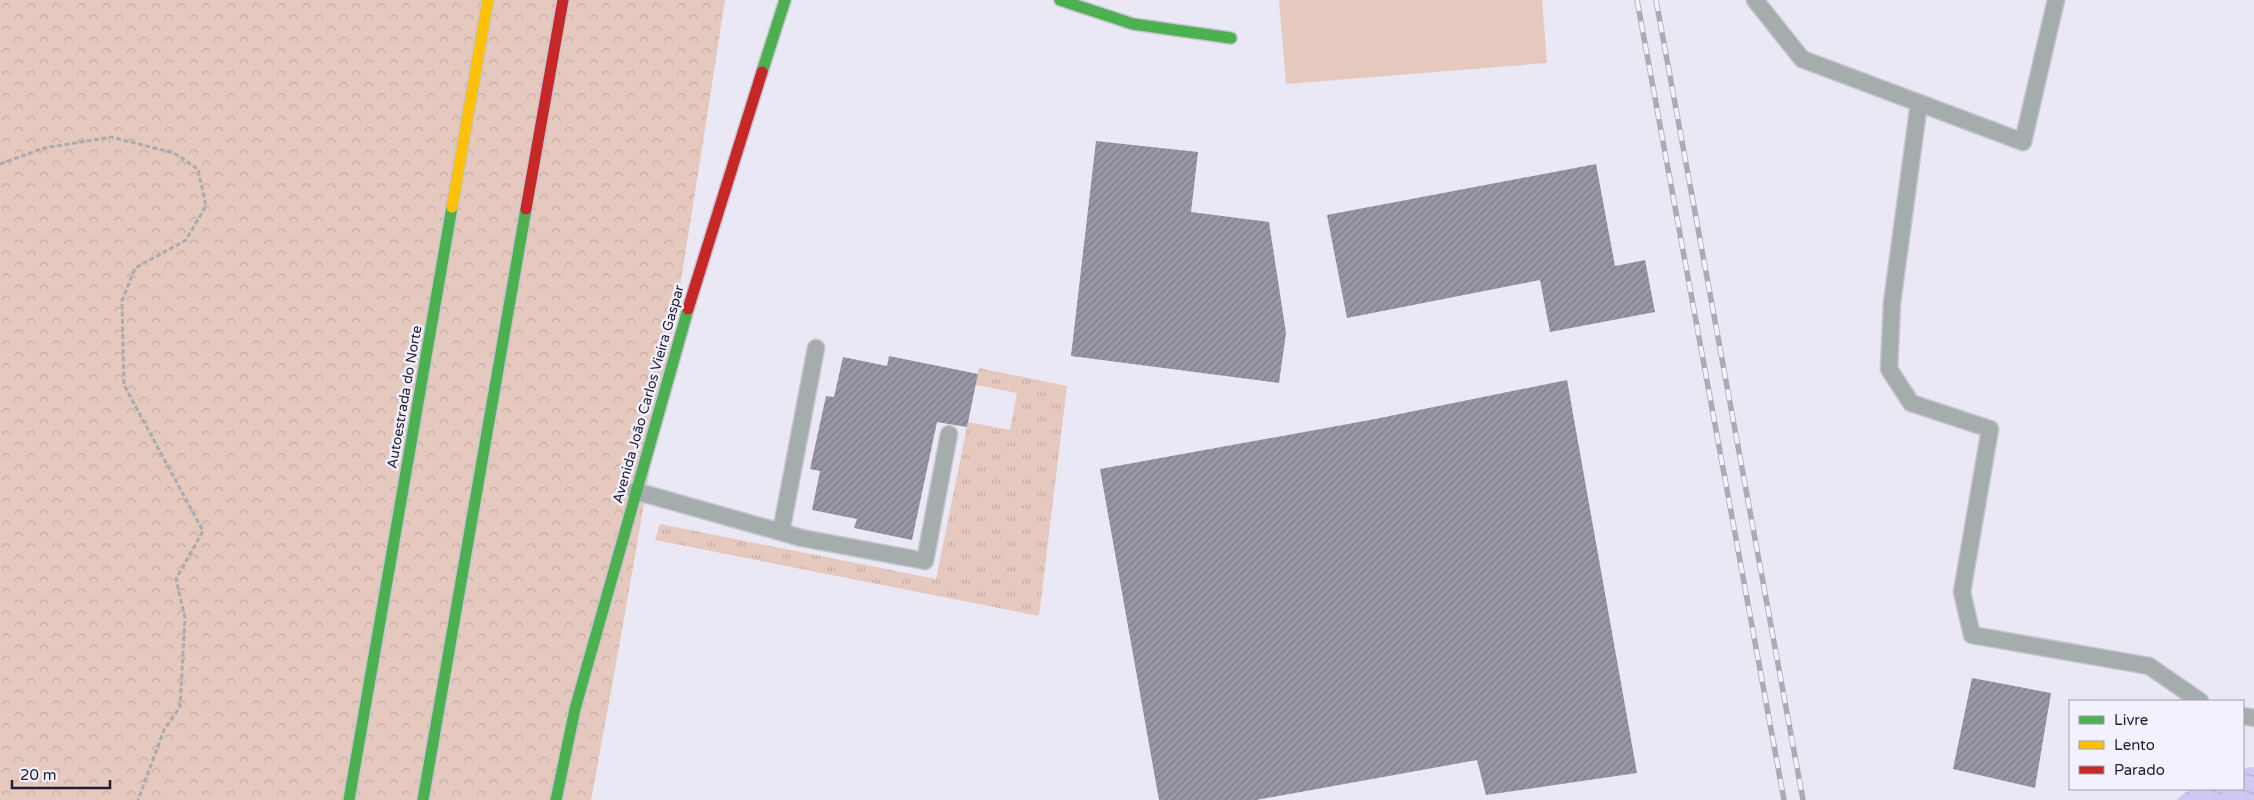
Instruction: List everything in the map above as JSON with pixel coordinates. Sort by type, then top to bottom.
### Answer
[{"type":"main road","name":"Autoestrada do Norte","points":[[349,800],[488,0]]},
{"type":"main road","points":[[423,800],[563,0]]},
{"type":"main road","name":"Avenida João Carlos Vieira Gaspar","points":[[556,800],[575,709],[671,363],[785,0]]},
{"type":"main road","points":[[1060,0],[1133,24],[1231,38]]},
{"type":"lane","points":[[1756,0],[1802,59],[2023,142],[2056,0]]},
{"type":"lane","points":[[1919,103],[1892,303],[1889,369],[1911,404],[1990,429],[1962,592],[1972,635],[2149,666],[2199,700]]},
{"type":"lane","points":[[781,532],[816,348]]},
{"type":"lane","points":[[635,491],[802,538],[925,561],[949,434]]},
{"type":"path","points":[[0,164],[44,148],[111,137],[174,153],[198,170],[206,206],[186,240],[135,268],[122,301],[124,385],[202,531],[176,579],[185,618],[180,707],[164,730],[138,800]]},
{"type":"green space","points":[[0,0],[725,0],[661,400],[591,800],[0,800]]},
{"type":"green space","points":[[1279,0],[1542,0],[1547,63],[1286,84]]},
{"type":"green space","points":[[979,368],[1067,386],[1039,616],[655,540],[660,524],[936,579],[968,422],[1010,430],[1017,393],[976,385]]},
{"type":"water","points":[[2254,767],[2254,800],[2176,800],[2189,790],[2244,790],[2244,768]]},
{"type":"building","points":[[1096,141],[1198,152],[1191,212],[1269,222],[1286,333],[1279,383],[1071,356]]},
{"type":"building","points":[[1596,164],[1615,266],[1645,260],[1655,312],[1550,332],[1540,280],[1347,318],[1327,215]]},
{"type":"building","points":[[889,356],[978,374],[967,427],[937,422],[912,540],[854,528],[857,519],[812,510],[820,471],[810,469],[826,396],[834,397],[843,357],[887,366]]},
{"type":"building","points":[[1567,380],[1637,773],[1486,795],[1477,760],[1256,800],[1159,800],[1100,469],[1370,420]]},
{"type":"building","points":[[1972,678],[2051,693],[2035,788],[1953,769]]},
{"type":"railway","points":[[1637,0],[1784,800]]},
{"type":"railway","points":[[1656,0],[1803,800]]},
{"type":"traffic: fast","points":[[762,72],[785,0]]},
{"type":"traffic: fast","points":[[1060,0],[1133,24],[1231,38]]},
{"type":"traffic: fast","points":[[349,800],[452,207]]},
{"type":"traffic: fast","points":[[423,800],[526,209]]},
{"type":"traffic: fast","points":[[556,800],[575,709],[688,309]]},
{"type":"traffic: slow","points":[[452,207],[488,0]]},
{"type":"traffic: jam","points":[[526,209],[563,0]]},
{"type":"traffic: jam","points":[[688,309],[762,72]]}]
